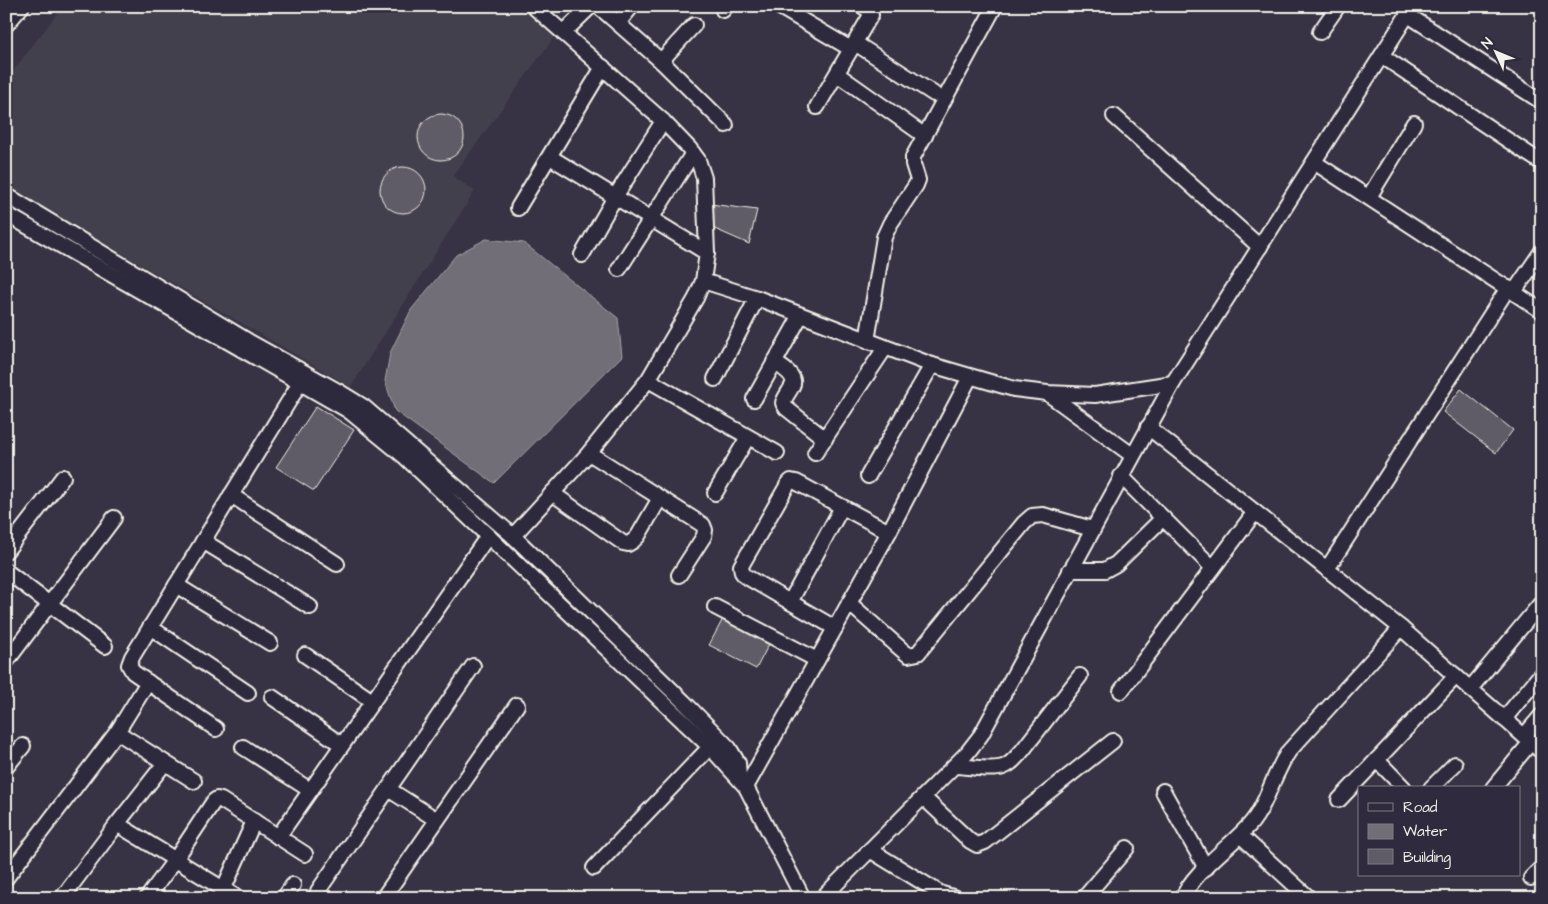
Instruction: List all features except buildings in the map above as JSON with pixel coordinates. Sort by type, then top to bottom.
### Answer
[{"type":"street","points":[[6,25],[22,6]]},
{"type":"street","points":[[513,536],[589,453],[648,380],[696,298],[703,281],[707,253],[704,178],[698,160],[663,121],[532,6]]},
{"type":"street","points":[[563,33],[591,6]]},
{"type":"street","points":[[598,6],[660,61],[726,125]]},
{"type":"street","points":[[618,23],[632,6]]},
{"type":"street","points":[[778,6],[853,46],[934,94]]},
{"type":"street","points":[[817,108],[871,15],[869,10],[862,6]]},
{"type":"street","points":[[867,340],[884,236],[918,180],[912,164],[913,157],[995,6]]},
{"type":"street","points":[[1320,32],[1338,6]]},
{"type":"street","points":[[822,898],[967,753],[981,735],[1173,383],[1410,11],[1542,102]]},
{"type":"street","points":[[660,61],[694,25]]},
{"type":"street","points":[[1382,56],[1542,163]]},
{"type":"street","points":[[518,208],[603,67]]},
{"type":"street","points":[[837,74],[925,136]]},
{"type":"street","points":[[1114,116],[1260,247]]},
{"type":"street","points":[[582,255],[615,197],[663,121]]},
{"type":"street","points":[[1369,197],[1414,123]]},
{"type":"street","points":[[619,269],[693,153]]},
{"type":"street","points":[[550,157],[707,253]]},
{"type":"street","points":[[1314,162],[1542,311]]},
{"type":"street","points":[[6,195],[240,336],[338,391],[364,408],[513,536],[684,702],[730,748],[738,763],[742,782]]},
{"type":"street","points":[[6,214],[348,411],[404,456],[710,747],[742,782],[803,898]]},
{"type":"street","points":[[1327,569],[1511,290],[1542,251]]},
{"type":"street","points":[[703,281],[757,298],[932,365],[1014,389],[1047,393],[1095,395],[1173,383]]},
{"type":"street","points":[[715,379],[757,298]]},
{"type":"street","points":[[754,399],[800,315]]},
{"type":"street","points":[[815,453],[885,348]]},
{"type":"street","points":[[774,362],[793,377],[793,383],[783,403],[786,408],[824,439]]},
{"type":"street","points":[[868,476],[932,365]]},
{"type":"street","points":[[742,782],[817,660],[889,532],[970,377]]},
{"type":"street","points":[[648,380],[777,453]]},
{"type":"street","points":[[216,729],[134,672],[129,665],[150,627],[300,383]]},
{"type":"street","points":[[1047,393],[1132,456]]},
{"type":"street","points":[[1148,427],[1401,628],[1542,752]]},
{"type":"street","points":[[715,493],[748,437]]},
{"type":"street","points":[[589,453],[702,525],[705,530],[704,536],[679,575]]},
{"type":"street","points":[[1121,476],[1213,568]]},
{"type":"street","points":[[6,552],[64,477]]},
{"type":"street","points":[[834,628],[745,576],[741,566],[791,481],[889,532]]},
{"type":"street","points":[[552,493],[622,543],[628,544],[638,536],[660,498]]},
{"type":"street","points":[[231,495],[337,564]]},
{"type":"street","points":[[790,602],[842,507]]},
{"type":"street","points":[[1120,691],[1255,512]]},
{"type":"street","points":[[849,603],[901,650],[908,655],[918,653],[1024,523],[1032,516],[1043,515],[1092,529]]},
{"type":"street","points":[[6,662],[114,518]]},
{"type":"street","points":[[1070,570],[1106,570],[1116,564],[1163,518]]},
{"type":"street","points":[[278,836],[488,536]]},
{"type":"street","points":[[203,541],[310,607]]},
{"type":"street","points":[[6,571],[105,646]]},
{"type":"street","points":[[176,585],[270,644]]},
{"type":"street","points":[[1470,689],[1542,602]]},
{"type":"street","points":[[715,607],[817,660]]},
{"type":"street","points":[[150,627],[248,693]]},
{"type":"street","points":[[1183,898],[1195,878],[1240,836],[1253,820],[1267,798],[1277,771],[1289,751],[1401,628]]},
{"type":"street","points":[[305,655],[372,701]]},
{"type":"street","points":[[318,891],[473,666]]},
{"type":"street","points":[[1504,718],[1542,674]]},
{"type":"street","points":[[954,766],[1004,767],[1022,751],[1080,676]]},
{"type":"street","points":[[1339,800],[1456,676]]},
{"type":"street","points":[[6,878],[117,732],[148,682]]},
{"type":"street","points":[[272,697],[342,744]]},
{"type":"street","points":[[383,898],[517,705]]},
{"type":"street","points":[[1494,786],[1542,715]]},
{"type":"street","points":[[117,732],[194,781]]},
{"type":"street","points":[[923,797],[977,845],[985,842],[1113,741]]},
{"type":"street","points":[[6,767],[23,746]]},
{"type":"street","points":[[243,747],[310,790]]},
{"type":"street","points":[[594,868],[710,747]]},
{"type":"street","points":[[1377,760],[1402,786]]},
{"type":"street","points":[[62,898],[165,763]]},
{"type":"street","points":[[1433,786],[1455,764]]},
{"type":"street","points":[[389,787],[437,820]]},
{"type":"street","points":[[1163,791],[1206,868]]},
{"type":"street","points":[[147,898],[176,860],[217,799],[305,854]]},
{"type":"street","points":[[222,894],[254,821]]},
{"type":"street","points":[[117,824],[176,860],[222,894],[238,898]]},
{"type":"street","points":[[1240,836],[1309,898]]},
{"type":"street","points":[[1084,898],[1128,848]]},
{"type":"street","points":[[870,850],[942,894],[956,898]]},
{"type":"street","points":[[1532,878],[1542,867]]},
{"type":"street","points":[[284,898],[293,884]]},
{"type":"shaded area","points":[[63,6],[81,6],[85,9],[88,6],[524,6],[557,33],[453,176],[475,191],[351,387],[6,186],[6,80]]},
{"type":"water","points":[[486,239],[524,243],[618,318],[622,356],[494,483],[395,411],[385,381],[390,353],[411,310],[456,255]]}]
